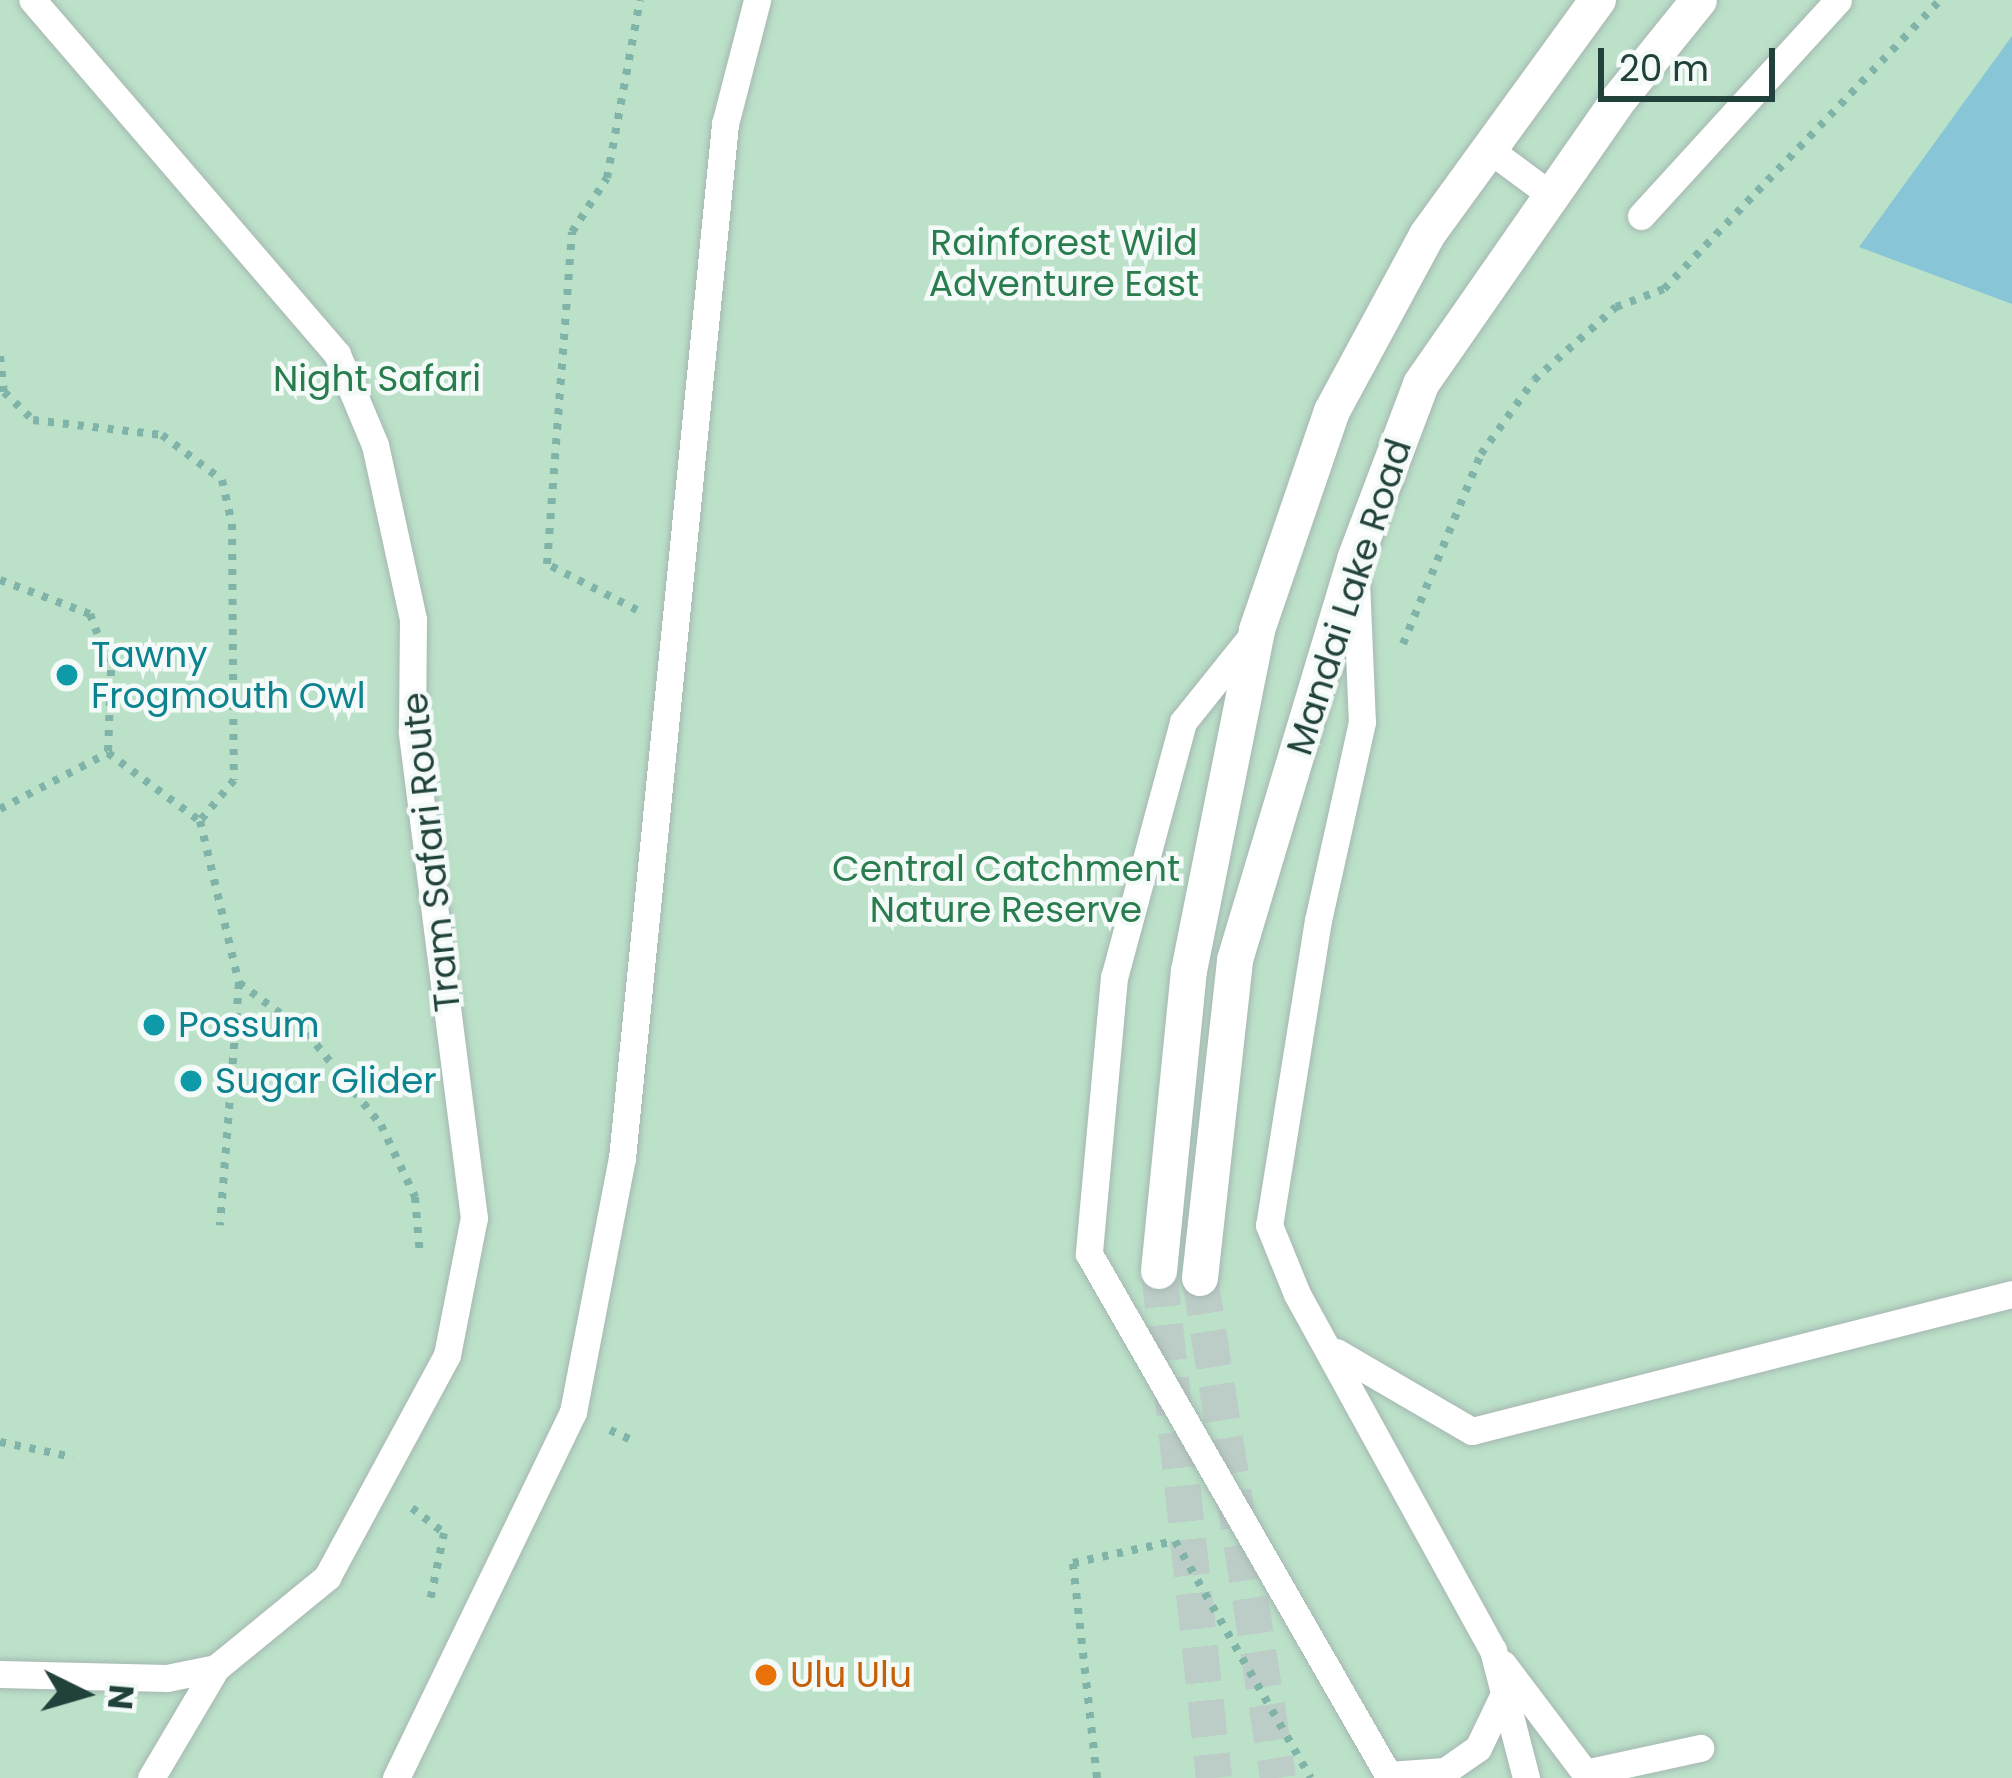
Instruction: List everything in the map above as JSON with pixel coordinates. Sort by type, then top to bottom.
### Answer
[{"type":"street","name":"Mandai Lake Road","points":[[1159,1271],[1189,971],[1257,630],[1332,411],[1427,235],[1598,0]]},
{"type":"street","name":"Mandai Lake Road","points":[[1200,1277],[1235,960],[1355,559],[1421,384],[1552,196],[1699,0]]},
{"type":"lane","name":"Tram Safari Route","points":[[0,1674],[167,1678],[216,1667],[327,1577],[447,1354],[474,1218],[412,730],[412,619],[375,446],[337,354],[33,0]]},
{"type":"lane","points":[[396,1778],[573,1412],[622,1158],[725,124],[757,0]]},
{"type":"lane","points":[[1641,216],[1838,0]]},
{"type":"lane","points":[[1487,148],[1552,196]]},
{"type":"lane","points":[[1355,559],[1362,722],[1318,920],[1269,1226],[1297,1294],[1336,1352],[1492,1650],[1585,1773],[1700,1748]]},
{"type":"lane","points":[[1257,630],[1183,722],[1114,977],[1089,1254],[1389,1776],[1445,1771],[1462,1760],[1478,1748],[1504,1694]]},
{"type":"lane","points":[[1336,1352],[1472,1431],[2012,1294]]},
{"type":"lane","points":[[1492,1650],[1526,1778]]},
{"type":"lane","points":[[151,1778],[216,1667]]},
{"type":"path","points":[[1400,652],[1481,454],[1534,380],[1616,307],[1664,289],[1940,0]]},
{"type":"path","points":[[0,356],[4,392],[33,421],[162,435],[222,480],[232,524],[234,780],[200,821]]},
{"type":"path","points":[[0,580],[90,614],[111,670],[108,753]]},
{"type":"path","points":[[108,753],[200,821],[239,982],[220,1226]]},
{"type":"path","points":[[0,809],[108,753]]},
{"type":"path","points":[[239,982],[307,1033],[381,1125],[415,1197],[420,1262]]},
{"type":"path","points":[[0,1442],[73,1457]]},
{"type":"path","points":[[380,1483],[444,1533]]},
{"type":"path","points":[[1097,1778],[1073,1563],[1175,1541],[1311,1778]]},
{"type":"green space","name":"Central Catchment Nature Reserve","points":[[0,0],[2012,0],[2012,1778],[0,1778]]},
{"type":"water","points":[[2012,36],[2012,304],[1859,247]]},
{"type":"tunnel","points":[[1159,1271],[1214,1778]]},
{"type":"tunnel","points":[[1200,1278],[1278,1778]]},
{"type":"place","name":"Tawny Frogmouth Owl","points":[[67,675]]},
{"type":"place","name":"Possum","points":[[154,1025]]},
{"type":"place","name":"Sugar Glider","points":[[191,1081]]},
{"type":"place","name":"Ulu Ulu","points":[[766,1675]]},
{"type":"park label","name":"Rainforest Wild Adventure East","points":[[1064,262]]},
{"type":"park label","name":"Night Safari","points":[[377,379]]}]
